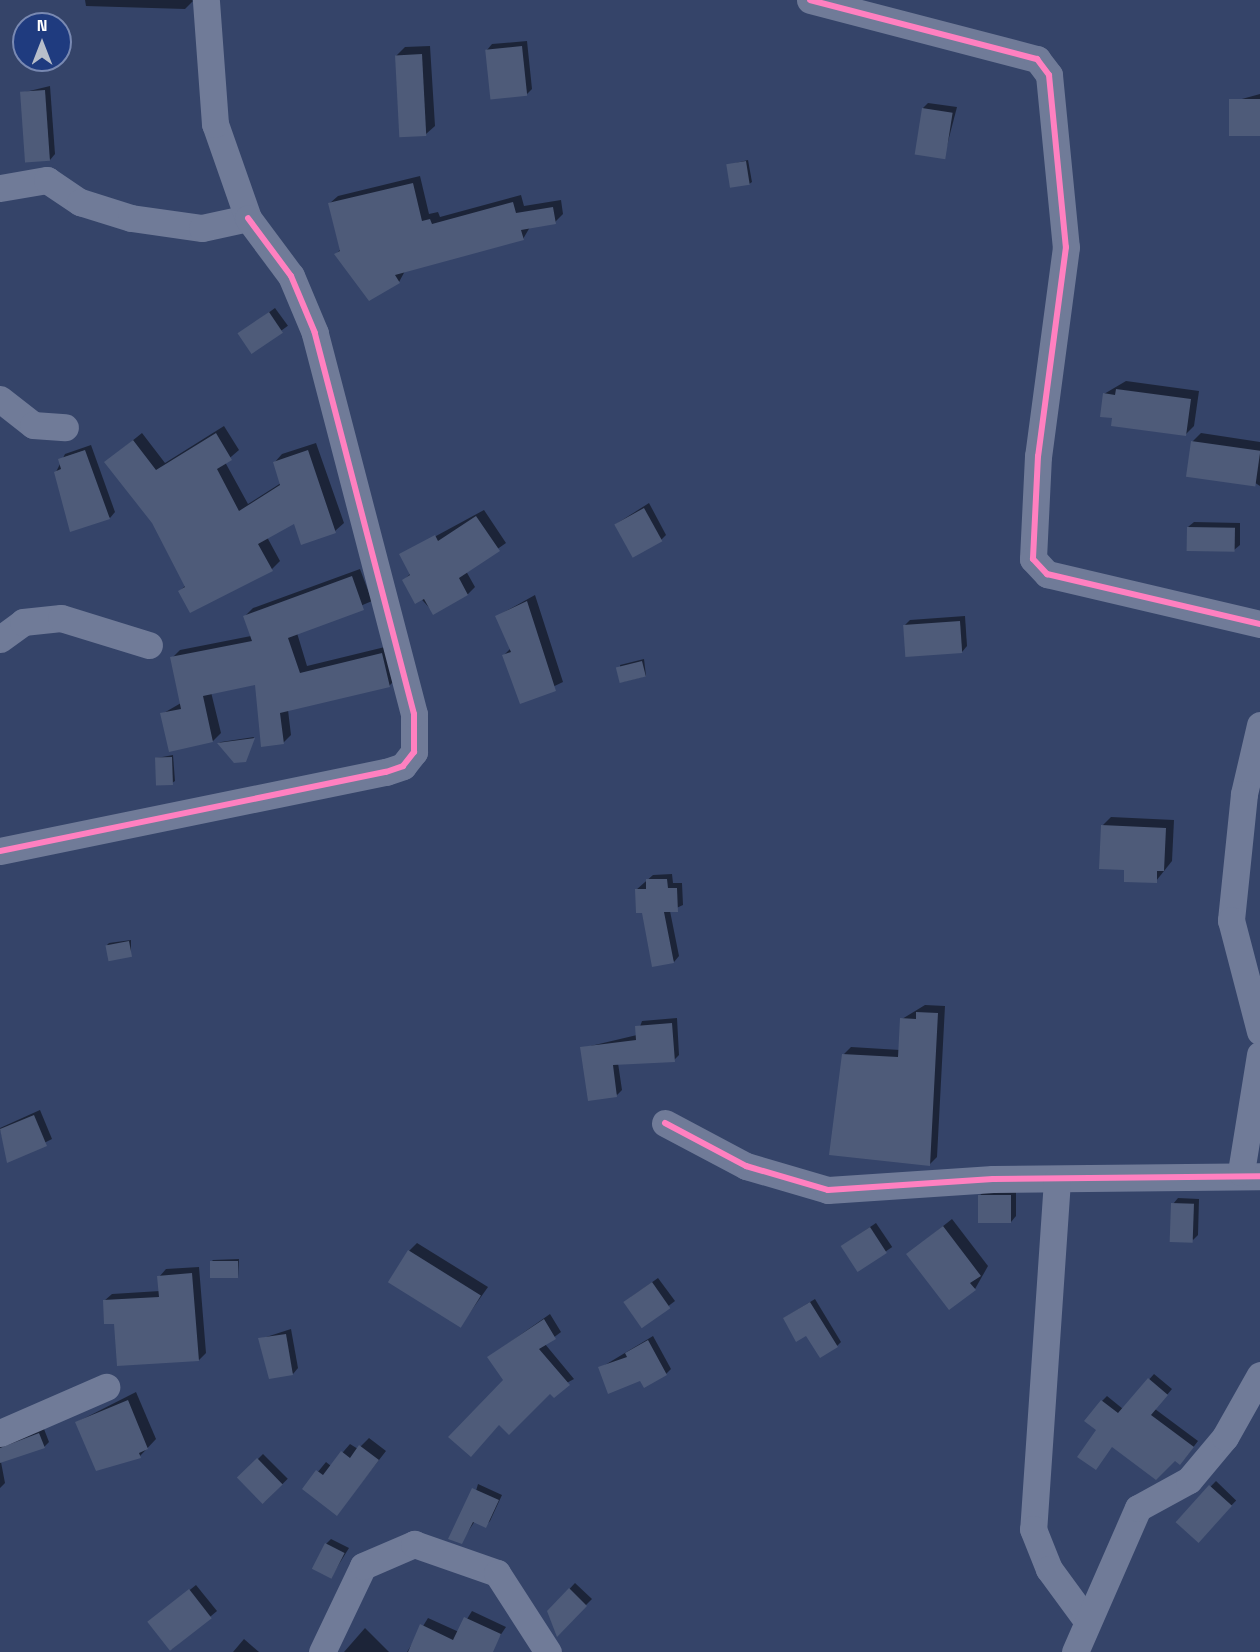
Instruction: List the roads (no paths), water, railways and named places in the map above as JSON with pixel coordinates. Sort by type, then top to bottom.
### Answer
[{"type":"street","points":[[0,851],[386,772],[403,765],[414,752],[414,714],[315,333],[291,276],[248,218],[215,124],[206,0]]},
{"type":"street","points":[[810,0],[1037,59],[1049,75],[1066,247],[1038,456],[1033,559],[1047,574],[1260,624]]},
{"type":"street","points":[[0,188],[47,180],[80,202],[131,218],[202,228],[248,218]]},
{"type":"street","points":[[0,399],[33,425],[65,427]]},
{"type":"street","points":[[0,639],[23,622],[62,618],[149,645]]},
{"type":"street","points":[[1260,725],[1252,794],[1231,920],[1260,1031]]},
{"type":"street","points":[[665,1123],[746,1166],[828,1190],[993,1179],[1057,1180],[1251,1174],[1260,1055]]},
{"type":"street","points":[[1057,1180],[1034,1529],[1049,1569],[1087,1622]]},
{"type":"street","points":[[1075,1652],[1138,1508],[1189,1480],[1225,1437],[1260,1375]]},
{"type":"street","points":[[0,1433],[106,1387]]},
{"type":"street","points":[[321,1652],[363,1566],[414,1544],[497,1573],[548,1652]]}]
